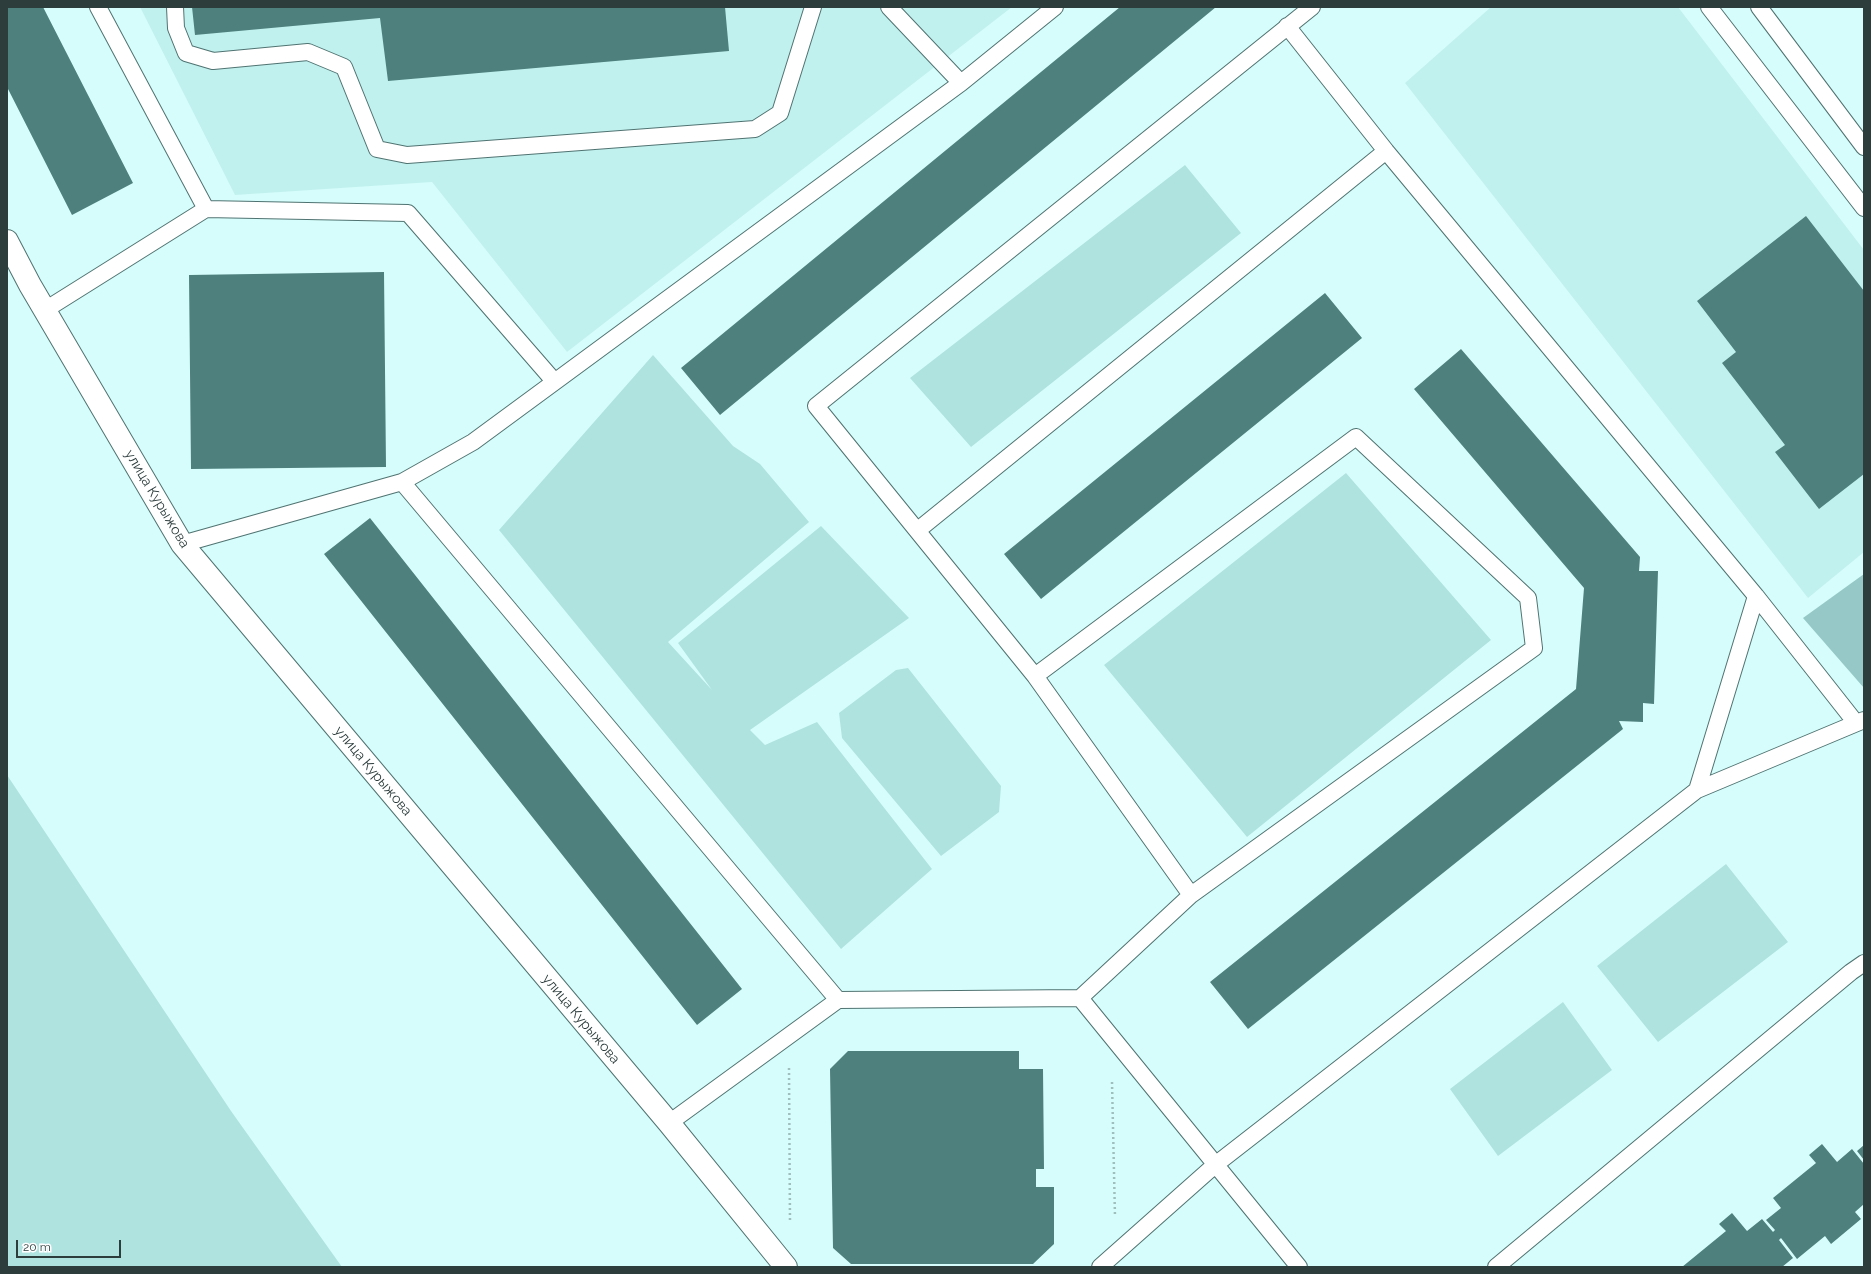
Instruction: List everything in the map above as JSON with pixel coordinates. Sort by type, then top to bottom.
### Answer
[{"type":"street","name":"улица Курыжова","points":[[7,241],[45,310],[182,544],[669,1123],[786,1267]]},
{"type":"lane","points":[[98,7],[206,210]]},
{"type":"lane","points":[[175,7],[176,28],[186,53],[212,60],[308,52],[344,67],[377,149],[407,155],[755,129],[780,114],[813,7]]},
{"type":"lane","points":[[889,7],[961,83]]},
{"type":"lane","points":[[182,544],[402,482],[472,442],[961,83],[1055,7]]},
{"type":"lane","points":[[1191,895],[1035,676],[816,406],[1312,7]]},
{"type":"lane","points":[[1709,7],[1864,208]]},
{"type":"lane","points":[[1760,7],[1864,147]]},
{"type":"lane","points":[[1100,1267],[1215,1165],[1697,790],[1860,722],[1386,151],[1287,26]]},
{"type":"lane","points":[[918,530],[1386,151]]},
{"type":"lane","points":[[45,310],[206,210],[408,213],[554,381]]},
{"type":"lane","points":[[669,1123],[838,1000],[1080,998],[1191,895],[1534,648],[1528,598],[1356,437],[1035,676]]},
{"type":"lane","points":[[402,482],[838,1000]]},
{"type":"lane","points":[[1697,790],[1756,596]]},
{"type":"lane","points":[[1496,1267],[1851,972],[1864,963]]},
{"type":"lane","points":[[1080,998],[1299,1267]]},
{"type":"path","points":[[788,1036],[790,1227]]},
{"type":"path","points":[[1111,1036],[1116,1253]]},
{"type":"shaded area","points":[[140,7],[1012,7],[567,352],[432,182],[235,195]]},
{"type":"shaded area","points":[[1491,7],[1678,7],[1864,250],[1864,552],[1808,598],[1405,83]]},
{"type":"shaded area","points":[[1185,165],[1241,233],[971,447],[910,378]]},
{"type":"shaded area","points":[[653,355],[733,446],[760,464],[809,522],[668,642],[712,690],[678,643],[821,526],[909,618],[750,730],[765,745],[817,722],[932,869],[841,949],[499,530]]},
{"type":"shaded area","points":[[1346,473],[1491,640],[1247,837],[1104,665]]},
{"type":"shaded area","points":[[1864,574],[1864,688],[1803,618]]},
{"type":"shaded area","points":[[908,668],[1001,786],[999,812],[941,856],[842,738],[839,713],[896,670]]},
{"type":"shaded area","points":[[7,775],[231,1111],[342,1267],[7,1267]]},
{"type":"shaded area","points":[[1726,864],[1788,942],[1658,1042],[1597,966]]},
{"type":"shaded area","points":[[1563,1002],[1612,1070],[1498,1156],[1450,1089]]},
{"type":"building","points":[[7,7],[43,7],[133,183],[72,215],[7,87]]},
{"type":"building","points":[[192,7],[725,7],[729,51],[388,81],[380,18],[195,35]]},
{"type":"building","points":[[1120,7],[1216,7],[720,415],[681,368]]},
{"type":"building","points":[[1806,216],[1864,291],[1864,474],[1819,509],[1775,452],[1785,445],[1722,363],[1736,352],[1697,301]]},
{"type":"building","points":[[384,272],[386,467],[191,469],[189,275]]},
{"type":"building","points":[[1325,293],[1362,338],[1041,599],[1004,554]]},
{"type":"building","points":[[1461,349],[1640,557],[1639,571],[1658,571],[1654,704],[1643,703],[1643,722],[1619,721],[1623,729],[1248,1029],[1210,982],[1576,689],[1584,588],[1414,389]]},
{"type":"building","points":[[370,518],[742,989],[697,1025],[324,554]]},
{"type":"building","points":[[848,1051],[1019,1051],[1019,1069],[1043,1069],[1044,1169],[1036,1169],[1036,1187],[1054,1187],[1054,1244],[1033,1264],[851,1264],[833,1248],[830,1069]]},
{"type":"building","points":[[1822,1144],[1837,1162],[1852,1149],[1864,1164],[1864,1204],[1855,1212],[1861,1219],[1831,1244],[1825,1236],[1797,1259],[1781,1238],[1779,1240],[1793,1258],[1782,1267],[1682,1267],[1726,1231],[1719,1224],[1732,1213],[1747,1231],[1762,1219],[1773,1232],[1775,1230],[1766,1220],[1781,1208],[1773,1198],[1816,1163],[1809,1155]]},
{"type":"building","points":[[1864,1145],[1864,1160],[1857,1151]]}]
